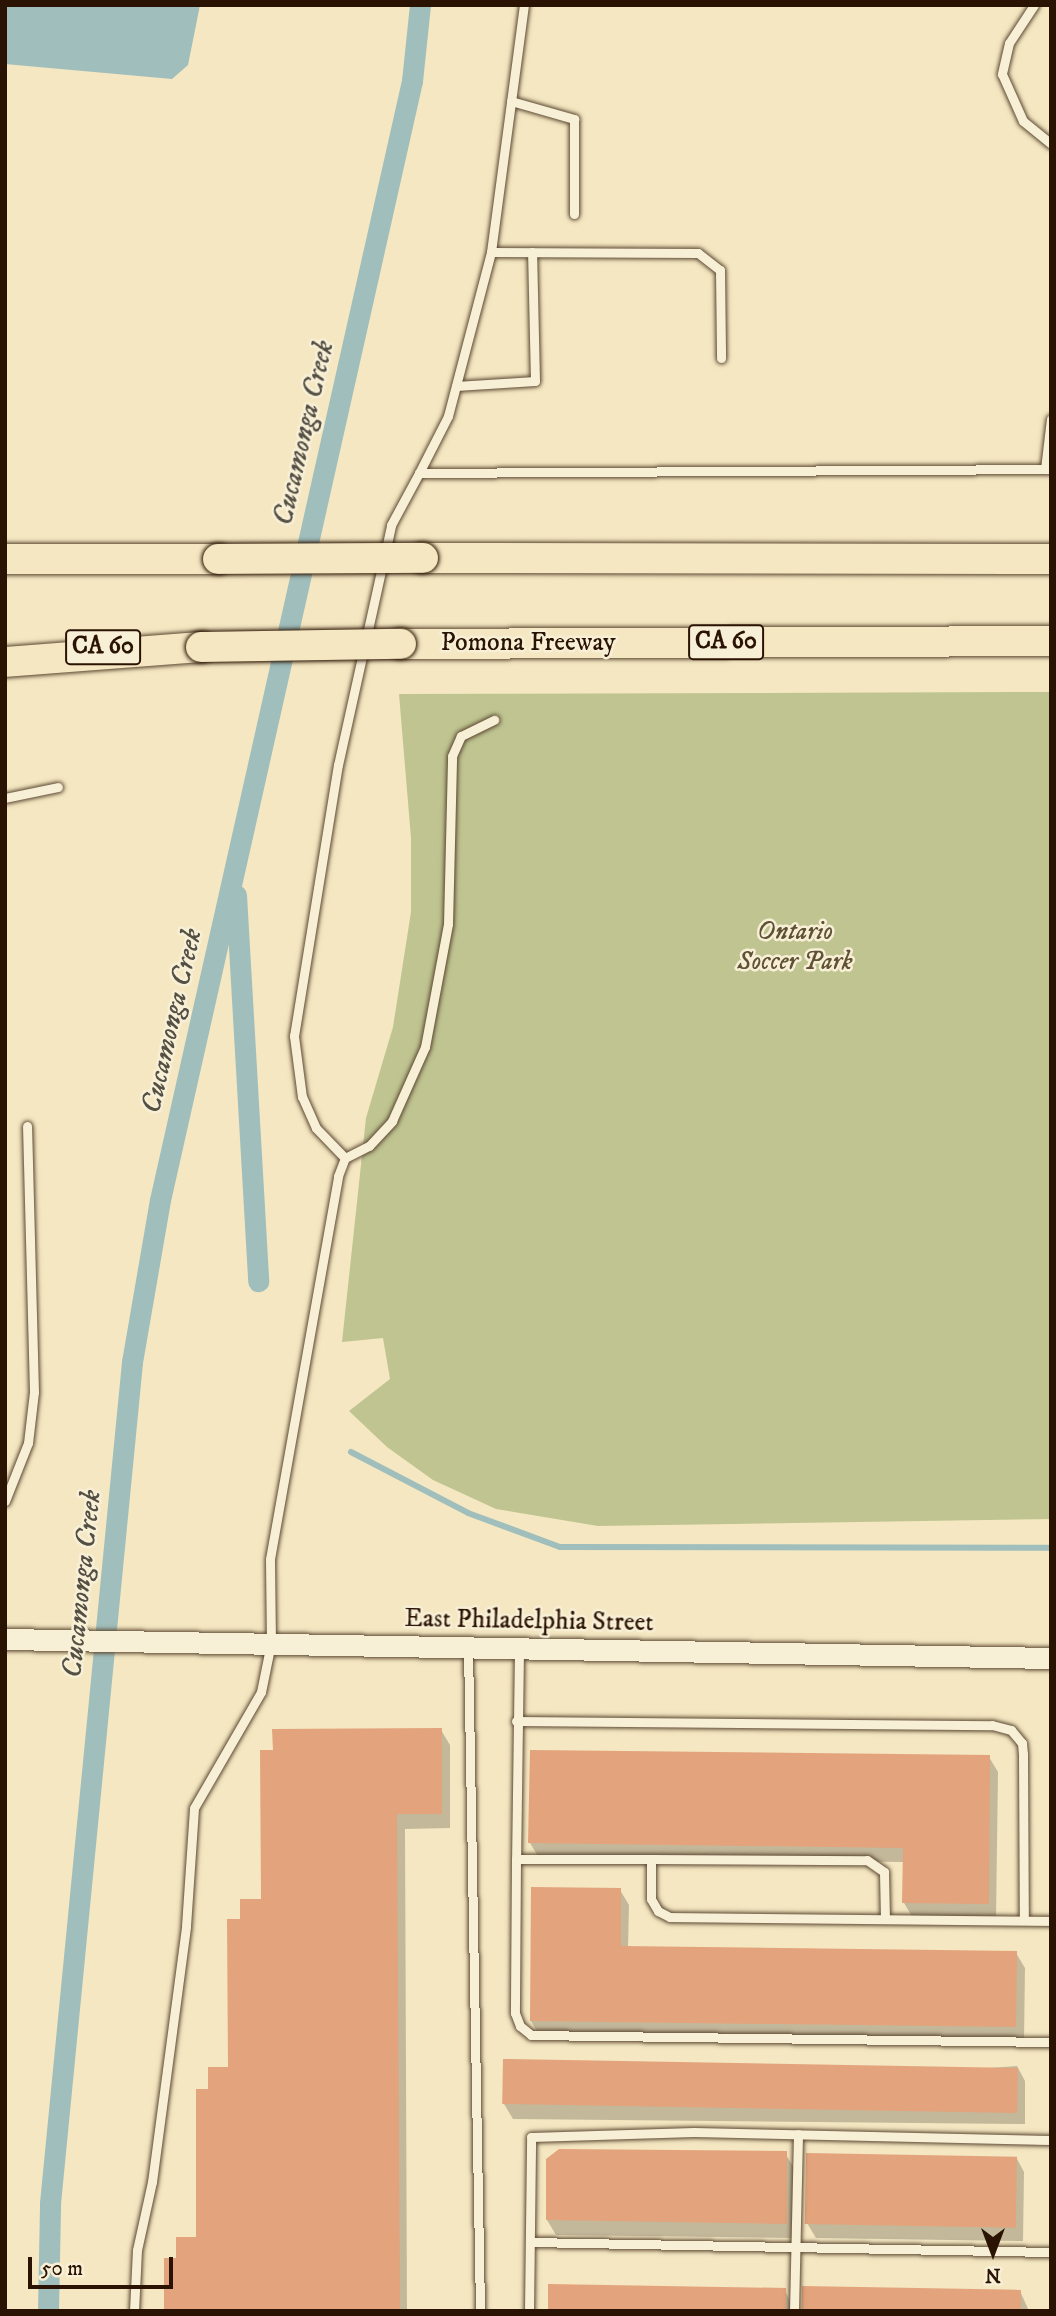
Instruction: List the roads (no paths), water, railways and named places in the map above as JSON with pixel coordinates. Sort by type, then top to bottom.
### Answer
[{"type":"highway","points":[[5,544],[130,559]]},
{"type":"highway","points":[[5,559],[1051,559]]},
{"type":"highway","name":"Pomona Freeway","points":[[5,647],[1051,641]]},
{"type":"highway","points":[[5,662],[201,647]]},
{"type":"street","name":"East Philadelphia Street","points":[[5,1639],[1051,1658]]},
{"type":"lane","points":[[345,1158],[316,1128],[302,1097],[294,1036],[335,777],[390,524],[448,416],[491,252],[524,5]]},
{"type":"lane","points":[[1034,5],[1009,43],[1002,74],[1023,121],[1051,144]]},
{"type":"lane","points":[[511,102],[574,119],[574,214]]},
{"type":"lane","points":[[491,252],[698,253],[720,270],[721,358]]},
{"type":"lane","points":[[456,386],[535,381],[533,252]]},
{"type":"lane","points":[[419,473],[1048,469],[1051,419]]},
{"type":"lane","points":[[134,2311],[137,2250],[152,2182],[184,1940],[194,1808],[261,1692],[271,1643],[270,1559],[334,1194],[345,1158],[369,1146],[392,1121],[425,1047],[448,924],[452,756],[461,736],[494,720]]},
{"type":"lane","points":[[5,798],[58,787]]},
{"type":"lane","points":[[5,1501],[28,1443],[34,1392],[27,1126]]},
{"type":"lane","points":[[468,1648],[480,2311]]},
{"type":"lane","points":[[519,1650],[516,1721],[515,2013],[520,2026],[531,2035],[1051,2042]]},
{"type":"lane","points":[[516,1721],[992,1725],[1011,1730],[1022,1743],[1023,1754],[1024,1920]]},
{"type":"lane","points":[[516,1858],[867,1860],[884,1872],[885,1919]]},
{"type":"lane","points":[[652,1859],[651,1899],[658,1911],[670,1917],[1051,1920]]},
{"type":"lane","points":[[529,2311],[531,2137],[694,2132],[1051,2140]]},
{"type":"lane","points":[[794,2311],[798,2134]]},
{"type":"lane","points":[[530,2242],[1051,2252]]},
{"type":"water","points":[[5,5],[200,5],[188,65],[172,79],[5,64]]},
{"type":"waterway","name":"Cucamonga Creek","points":[[48,2311],[50,2203],[132,1362],[160,1200],[412,81],[420,5]]},
{"type":"waterway","name":"Cucamonga Creek","points":[[236,895],[258,1281]]},
{"type":"waterway","points":[[351,1452],[468,1513],[560,1547],[1051,1548]]},
{"type":"park label","name":"Ontario Soccer Park","points":[[795,947]]}]
